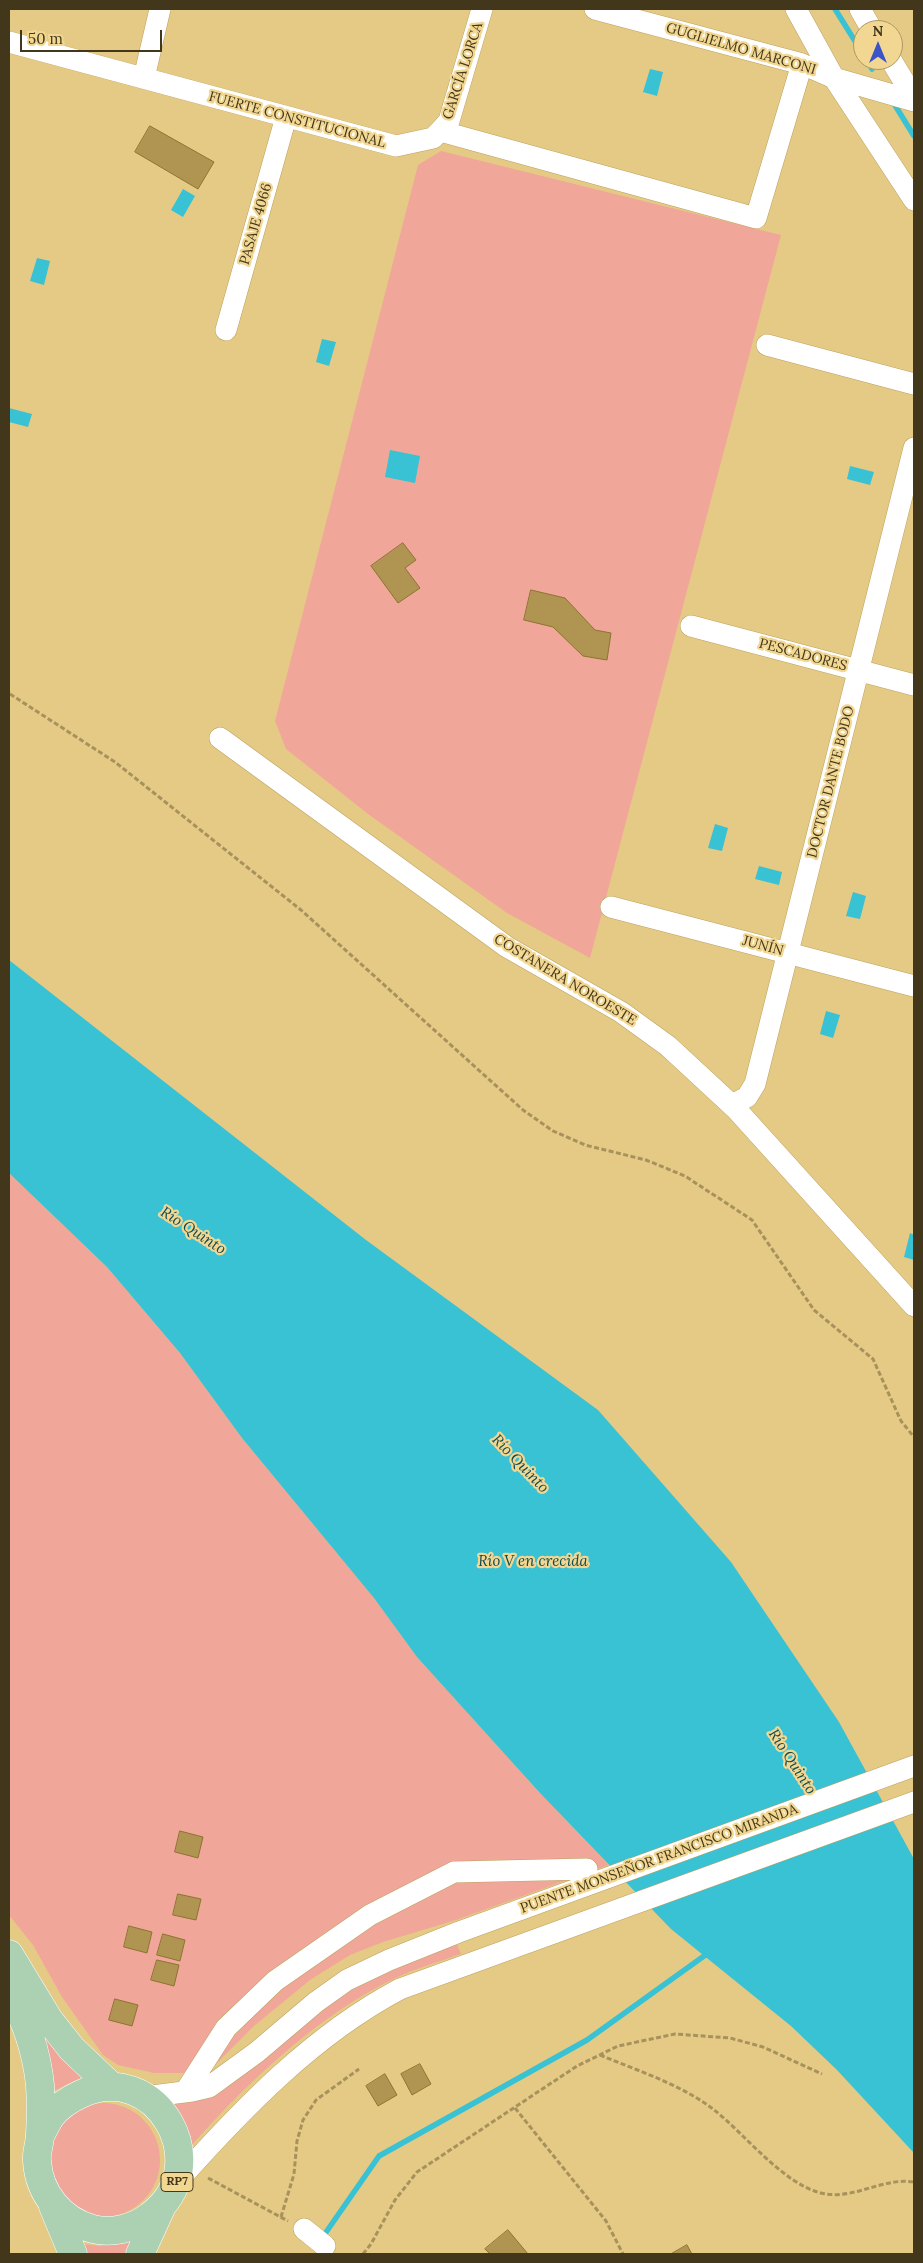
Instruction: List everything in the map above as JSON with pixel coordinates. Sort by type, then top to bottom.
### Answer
[{"type":"main road","name":"RP7","points":[[9,1954],[49,2020],[72,2049],[112,2087]]},
{"type":"main road","name":"RP7","points":[[9,1992],[33,2048],[40,2085],[40,2136],[36,2160],[41,2184],[53,2205],[73,2254]]},
{"type":"main road","name":"RP7","points":[[40,2136],[51,2116],[68,2100],[89,2090],[112,2087],[128,2090],[144,2097],[164,2112],[176,2133],[183,2175],[161,2208],[140,2254]]},
{"type":"main road","name":"RP7","points":[[53,2205],[71,2220],[94,2229],[118,2230],[141,2223],[161,2208]]},
{"type":"street","points":[[144,78],[160,9]]},
{"type":"street","name":"GARCÍA LORCA","points":[[440,131],[449,121],[482,9]]},
{"type":"street","name":"GUGLIELMO MARCONI","points":[[595,9],[802,64],[834,78],[914,100]]},
{"type":"street","points":[[796,9],[834,78],[914,200]]},
{"type":"street","points":[[860,9],[866,20]]},
{"type":"street","name":"FUERTE CONSTITUCIONAL","points":[[9,42],[396,146],[433,138],[440,131]]},
{"type":"street","points":[[440,131],[756,218],[802,64]]},
{"type":"street","points":[[897,70],[914,100]]},
{"type":"street","name":"PASAJE 4066","points":[[226,330],[286,117]]},
{"type":"street","points":[[767,345],[914,384]]},
{"type":"street","name":"DOCTOR DANTE BODO","points":[[732,1105],[747,1097],[755,1084],[914,448]]},
{"type":"street","name":"PESCADORES","points":[[691,626],[914,684]]},
{"type":"street","name":"COSTANERA NOROESTE","points":[[220,738],[507,947],[621,1012],[668,1046],[732,1105],[914,1306]]},
{"type":"street","name":"JUNÍN","points":[[611,907],[914,986]]},
{"type":"street","name":"PUENTE MONSEÑOR FRANCISCO MIRANDA","points":[[144,2097],[186,2092],[209,2086],[257,2052],[316,2002],[347,1980],[388,1960],[914,1766]]},
{"type":"street","points":[[183,2175],[230,2122],[328,2036],[366,2008],[400,1989],[914,1802]]},
{"type":"street","points":[[186,2092],[226,2028],[254,2001],[275,1981],[370,1915],[454,1872],[586,1869]]},
{"type":"street","points":[[304,2229],[325,2246]]},
{"type":"path","points":[[10,694],[115,762],[226,853],[268,883],[301,910],[523,1110],[553,1131],[585,1144],[646,1160],[685,1176],[752,1220],[814,1310],[873,1359],[901,1421],[914,1437]]},
{"type":"path","points":[[363,2254],[395,2200],[417,2172],[577,2066],[618,2046],[675,2034],[730,2038],[763,2047],[822,2074]]},
{"type":"path","points":[[600,2055],[692,2095],[714,2110],[790,2178],[820,2193],[847,2195],[882,2184],[905,2181],[914,2182]]},
{"type":"path","points":[[281,2217],[294,2174],[297,2141],[303,2120],[316,2100],[359,2069]]},
{"type":"path","points":[[514,2108],[606,2221],[623,2254]]},
{"type":"path","points":[[183,2175],[281,2217],[304,2229]]},
{"type":"shaded area","points":[[441,151],[781,235],[590,958],[507,913],[368,814],[286,749],[275,721],[418,165]]},
{"type":"shaded area","points":[[9,1173],[107,1267],[180,1353],[242,1438],[374,1598],[417,1657],[540,1793],[609,1865],[456,1920],[383,1942],[350,1955],[310,1980],[254,2026],[218,2062],[186,2073],[154,2073],[118,2065],[103,2055],[62,1997],[33,1945],[9,1915]]},
{"type":"shaded area","points":[[456,1942],[461,1954],[400,1976],[370,1991],[312,2031],[257,2077],[185,2153],[163,2102],[211,2090],[367,1976]]},
{"type":"shaded area","points":[[15,1979],[87,2075],[43,2096]]},
{"type":"shaded area","points":[[103,2103],[125,2108],[143,2120],[155,2138],[160,2160],[155,2182],[143,2200],[125,2212],[103,2217],[81,2212],[63,2200],[51,2182],[46,2160],[51,2138],[63,2120],[81,2108]]},
{"type":"shaded area","points":[[133,2240],[127,2254],[78,2254],[74,2243],[100,2246]]},
{"type":"water","points":[[650,69],[663,72],[657,96],[643,92]]},
{"type":"water","points":[[183,189],[195,196],[183,217],[171,210]]},
{"type":"water","points":[[37,258],[50,261],[44,285],[30,281]]},
{"type":"water","points":[[322,339],[336,342],[329,366],[316,362]]},
{"type":"water","points":[[9,408],[32,414],[28,427],[9,422]]},
{"type":"water","points":[[390,450],[420,456],[415,483],[385,477]]},
{"type":"water","points":[[850,466],[874,472],[870,485],[847,479]]},
{"type":"water","points":[[715,824],[728,828],[722,851],[708,848]]},
{"type":"water","points":[[759,866],[782,872],[779,885],[755,879]]},
{"type":"water","points":[[853,892],[866,896],[860,919],[846,916]]},
{"type":"water","name":"Río V en crecida","points":[[9,960],[366,1240],[598,1410],[731,1562],[839,1722],[914,1859],[914,2153],[837,2070],[791,2026],[671,1929],[540,1793],[417,1657],[374,1598],[242,1438],[180,1353],[107,1267],[9,1173]]},
{"type":"water","points":[[826,1011],[840,1015],[833,1038],[820,1034]]},
{"type":"water","points":[[910,1233],[914,1235],[914,1260],[904,1257]]},
{"type":"building","points":[[150,126],[214,162],[198,189],[135,152]]},
{"type":"building","points":[[403,543],[416,560],[405,568],[420,588],[398,603],[371,566]]},
{"type":"building","points":[[531,590],[565,598],[595,630],[611,633],[607,660],[583,656],[553,627],[524,620]]},
{"type":"building","points":[[180,1831],[203,1837],[198,1858],[175,1852]]},
{"type":"building","points":[[178,1894],[201,1899],[196,1920],[173,1915]]},
{"type":"building","points":[[129,1926],[152,1932],[147,1953],[124,1947]]},
{"type":"building","points":[[163,1934],[185,1940],[180,1961],[157,1955]]},
{"type":"building","points":[[157,1960],[179,1965],[174,1986],[151,1980]]},
{"type":"building","points":[[115,1999],[138,2005],[132,2026],[109,2020]]},
{"type":"building","points":[[420,2064],[431,2084],[412,2095],[401,2074]]},
{"type":"building","points":[[385,2074],[397,2095],[378,2106],[366,2086]]},
{"type":"building","points":[[508,2230],[528,2254],[490,2254],[485,2249]]},
{"type":"building","points":[[687,2245],[692,2254],[671,2254]]},
{"type":"waterway","points":[[835,9],[853,38]]},
{"type":"waterway","points":[[893,102],[914,136]]},
{"type":"waterway","points":[[322,2238],[379,2156],[587,2040],[704,1956],[710,1954]]},
{"type":"water label","name":"Río Quinto","points":[[193,1231]]},
{"type":"water label","name":"Río Quinto","points":[[520,1464]]},
{"type":"water label","name":"Río Quinto","points":[[792,1762]]}]
